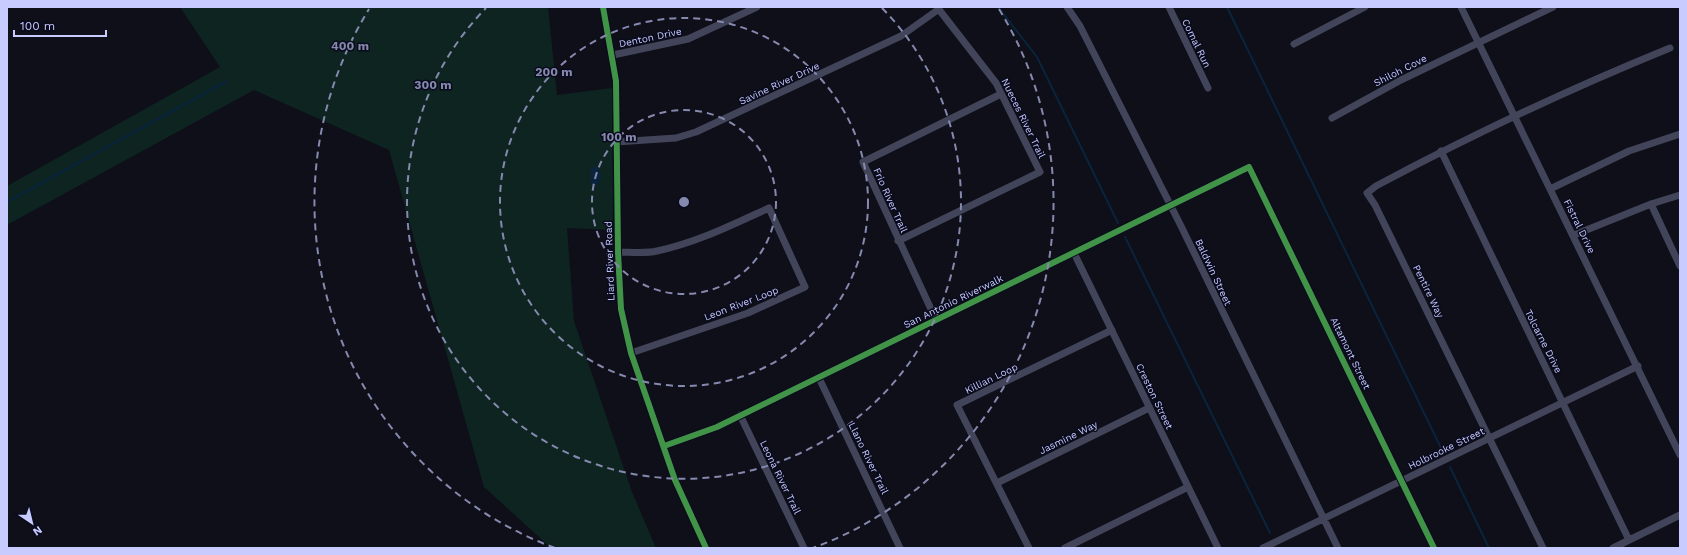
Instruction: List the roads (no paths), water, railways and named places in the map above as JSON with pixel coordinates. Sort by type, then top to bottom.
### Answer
[{"type":"street","name":"Liard River Road","points":[[603,7],[613,55],[617,92],[616,142],[619,295],[631,353],[675,480],[706,548]]},
{"type":"street","name":"Denton Drive","points":[[613,55],[688,39],[758,7]]},
{"type":"street","name":"Baldwin Street","points":[[1067,7],[1080,26],[1171,206],[1338,548]]},
{"type":"street","name":"Comal Run","points":[[1169,7],[1208,88]]},
{"type":"street","points":[[1294,44],[1365,7]]},
{"type":"street","name":"Fistral Drive","points":[[1461,7],[1574,235],[1680,455]]},
{"type":"street","name":"Shiloh Cove","points":[[1332,118],[1401,80],[1553,7]]},
{"type":"street","name":"Nueces River Trail","points":[[898,241],[1040,172],[1002,94],[989,72],[938,8]]},
{"type":"street","name":"Savine River Drive","points":[[616,142],[676,138],[696,132],[901,36],[938,8]]},
{"type":"street","name":"Pentire Way","points":[[1543,548],[1375,205],[1367,193],[1376,186],[1441,151],[1514,116],[1595,78],[1670,48]]},
{"type":"street","name":"Frio River Trail","points":[[936,320],[898,241],[863,162],[1002,94]]},
{"type":"street","points":[[1550,189],[1629,151],[1680,134]]},
{"type":"street","name":"Tolcarne Drive","points":[[1441,151],[1564,402],[1629,540]]},
{"type":"street","name":"San Antonio Riverwalk","points":[[664,446],[709,430],[819,378],[1249,167]]},
{"type":"street","name":"Altamont Street","points":[[1249,167],[1434,548]]},
{"type":"street","points":[[1574,235],[1651,204],[1680,196]]},
{"type":"street","points":[[1651,204],[1680,266]]},
{"type":"street","name":"Leon River Loop","points":[[618,252],[656,251],[677,246],[732,225],[769,208],[805,287],[748,313],[631,353]]},
{"type":"street","name":"Creston Street","points":[[1074,253],[1218,548]]},
{"type":"street","name":"Killian Loop","points":[[1029,548],[957,405],[1112,330]]},
{"type":"street","name":"Holbrooke Street","points":[[1263,548],[1638,366]]},
{"type":"street","name":"Llano River Trail","points":[[819,378],[900,548]]},
{"type":"street","name":"Jasmine Way","points":[[997,483],[1149,408]]},
{"type":"street","name":"Leona River Trail","points":[[740,415],[804,548]]},
{"type":"street","points":[[1064,548],[1188,487]]},
{"type":"street","points":[[1613,548],[1680,515]]},
{"type":"water","points":[[591,167],[598,167],[601,176],[598,185],[591,185]]},
{"type":"waterway","points":[[998,7],[1037,57],[1118,223]]},
{"type":"waterway","points":[[1227,7],[1443,452]]},
{"type":"waterway","points":[[7,202],[227,81]]},
{"type":"waterway","points":[[1125,237],[1270,533]]},
{"type":"waterway","points":[[1450,467],[1489,548]]}]
